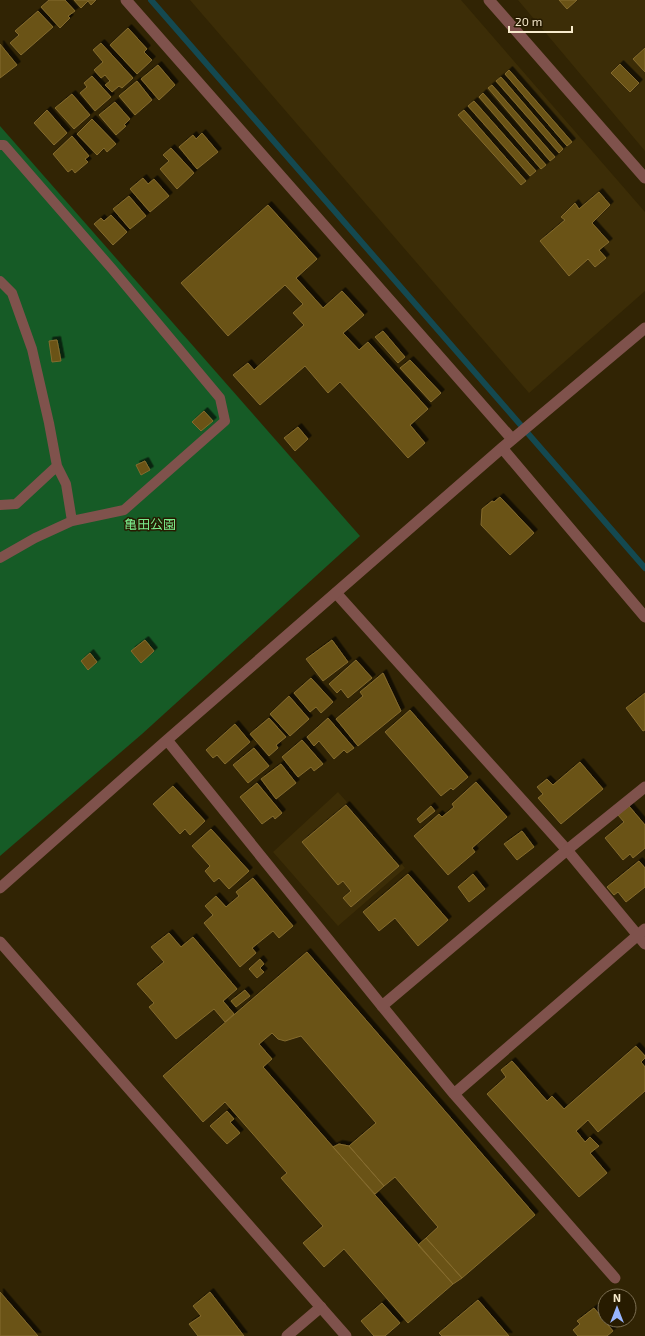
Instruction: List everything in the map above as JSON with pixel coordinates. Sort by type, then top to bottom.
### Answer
[{"type":"street","points":[[126,0],[512,439]]},
{"type":"street","points":[[489,0],[645,178]]},
{"type":"street","points":[[0,888],[166,740],[512,439],[645,328]]},
{"type":"street","points":[[502,448],[645,617]]},
{"type":"street","points":[[336,593],[567,850],[642,936],[454,1094]]},
{"type":"street","points":[[166,740],[454,1094],[615,1278]]},
{"type":"street","points":[[382,1006],[645,786]]},
{"type":"street","points":[[0,942],[346,1336]]},
{"type":"street","points":[[287,1336],[321,1307]]},
{"type":"lane","points":[[0,145],[4,145],[113,270],[220,398],[226,421],[124,510],[72,521],[35,538],[0,558]]},
{"type":"lane","points":[[0,281],[12,294],[32,349],[50,423],[57,466],[66,484],[72,521]]},
{"type":"lane","points":[[0,505],[16,504],[57,466]]},
{"type":"shaded area","points":[[190,0],[461,0],[645,212],[645,291],[529,393]]},
{"type":"shaded area","points":[[518,0],[645,0],[645,151]]},
{"type":"shaded area","points":[[338,792],[405,868],[338,926],[273,852]]},
{"type":"green space","name":"亀田公園","points":[[0,126],[360,536],[142,734],[0,856]]},
{"type":"building","points":[[49,0],[65,0],[75,11],[68,16],[70,18],[60,28],[41,7]]},
{"type":"building","points":[[74,0],[96,0],[91,5],[88,1],[81,8]]},
{"type":"building","points":[[559,0],[577,0],[567,9]]},
{"type":"building","points":[[38,11],[53,27],[21,55],[10,43],[19,35],[15,31]]},
{"type":"building","points":[[128,28],[147,49],[144,52],[152,60],[137,74],[110,45]]},
{"type":"building","points":[[101,43],[133,78],[122,88],[119,86],[112,92],[105,85],[110,81],[105,75],[101,78],[94,70],[103,62],[93,50]]},
{"type":"building","points":[[0,44],[17,65],[0,78]]},
{"type":"building","points":[[645,48],[645,72],[633,59]]},
{"type":"building","points":[[620,64],[639,83],[630,92],[611,73]]},
{"type":"building","points":[[158,65],[175,85],[159,100],[141,79]]},
{"type":"building","points":[[509,70],[572,142],[567,146],[505,74]]},
{"type":"building","points":[[92,76],[111,97],[95,111],[80,93],[87,87],[84,83]]},
{"type":"building","points":[[501,77],[563,149],[559,153],[496,81]]},
{"type":"building","points":[[137,81],[152,100],[135,115],[119,96]]},
{"type":"building","points":[[492,85],[555,157],[550,161],[488,88]]},
{"type":"building","points":[[483,93],[546,165],[541,169],[479,97]]},
{"type":"building","points":[[72,94],[90,115],[74,129],[55,108]]},
{"type":"building","points":[[474,101],[536,171],[530,176],[468,106]]},
{"type":"building","points":[[115,102],[130,119],[124,125],[126,126],[116,135],[99,115]]},
{"type":"building","points":[[47,110],[67,133],[54,145],[34,123]]},
{"type":"building","points":[[464,110],[526,181],[521,185],[458,115]]},
{"type":"building","points":[[92,119],[116,144],[107,152],[104,148],[97,155],[77,134]]},
{"type":"building","points":[[202,133],[218,152],[197,169],[179,147],[193,135],[196,139]]},
{"type":"building","points":[[72,136],[89,156],[85,159],[88,162],[75,173],[72,169],[68,172],[53,154]]},
{"type":"building","points":[[171,148],[194,173],[177,189],[160,169],[169,161],[163,155]]},
{"type":"building","points":[[143,178],[148,184],[154,179],[169,196],[150,212],[130,189]]},
{"type":"building","points":[[599,192],[610,205],[592,223],[609,242],[599,250],[606,258],[595,267],[588,259],[569,276],[540,241],[565,220],[561,217],[575,203],[579,209]]},
{"type":"building","points":[[129,196],[146,216],[130,229],[113,209]]},
{"type":"building","points":[[268,205],[317,259],[296,278],[323,308],[342,291],[364,315],[343,333],[359,350],[368,342],[428,409],[410,425],[425,443],[408,458],[340,382],[328,393],[305,366],[260,405],[233,375],[248,363],[254,370],[304,325],[293,313],[303,304],[285,285],[228,336],[181,283]]},
{"type":"building","points":[[111,215],[127,232],[113,245],[94,224],[101,218],[104,221]]},
{"type":"building","points":[[383,331],[405,357],[398,363],[375,337]]},
{"type":"building","points":[[57,340],[61,361],[52,362],[49,341]]},
{"type":"building","points":[[410,360],[441,393],[431,402],[400,368]]},
{"type":"building","points":[[204,411],[213,421],[201,431],[192,422]]},
{"type":"building","points":[[298,427],[308,439],[295,451],[284,438]]},
{"type":"building","points":[[145,461],[150,470],[141,475],[136,465]]},
{"type":"building","points":[[500,497],[534,533],[510,555],[481,525],[482,509]]},
{"type":"building","points":[[145,640],[154,651],[141,663],[131,651]]},
{"type":"building","points":[[332,640],[348,662],[323,681],[306,659]]},
{"type":"building","points":[[90,653],[97,662],[88,670],[81,661]]},
{"type":"building","points":[[356,660],[372,678],[348,698],[341,689],[337,693],[329,684]]},
{"type":"building","points":[[383,673],[401,711],[358,746],[336,719],[363,696],[360,692]]},
{"type":"building","points":[[311,678],[333,702],[321,713],[316,707],[310,712],[294,693]]},
{"type":"building","points":[[645,693],[645,730],[643,731],[626,708]]},
{"type":"building","points":[[289,696],[309,719],[290,736],[270,714]]},
{"type":"building","points":[[410,710],[468,777],[453,790],[451,788],[441,796],[385,732]]},
{"type":"building","points":[[269,718],[286,737],[276,745],[278,748],[269,756],[250,734]]},
{"type":"building","points":[[328,718],[354,748],[347,753],[344,750],[334,759],[319,741],[314,746],[307,737]]},
{"type":"building","points":[[235,724],[250,742],[225,764],[217,755],[213,758],[206,750]]},
{"type":"building","points":[[302,740],[323,764],[314,771],[311,767],[298,777],[282,757]]},
{"type":"building","points":[[254,748],[269,766],[248,783],[233,765]]},
{"type":"building","points":[[580,762],[603,789],[561,824],[538,798],[543,794],[537,787],[547,779],[553,785]]},
{"type":"building","points":[[281,764],[296,783],[276,799],[261,779]]},
{"type":"building","points":[[476,782],[507,817],[472,848],[475,852],[448,875],[414,836],[439,814],[442,817],[454,807],[452,804]]},
{"type":"building","points":[[257,783],[282,813],[275,819],[273,816],[262,824],[240,797]]},
{"type":"building","points":[[173,786],[205,821],[190,835],[185,829],[180,834],[153,804]]},
{"type":"building","points":[[346,805],[399,866],[351,907],[343,898],[351,891],[343,881],[338,885],[302,842]]},
{"type":"building","points":[[431,806],[435,811],[420,823],[417,819]]},
{"type":"building","points":[[629,806],[645,825],[645,848],[633,858],[630,854],[623,860],[605,838],[624,822],[618,815]]},
{"type":"building","points":[[211,829],[249,871],[229,889],[219,878],[214,882],[205,871],[210,866],[192,846]]},
{"type":"building","points":[[522,831],[534,847],[517,860],[504,844]]},
{"type":"building","points":[[639,861],[645,868],[645,887],[626,902],[618,892],[614,895],[607,887]]},
{"type":"building","points":[[408,874],[448,920],[418,946],[395,918],[379,931],[363,912]]},
{"type":"building","points":[[473,874],[485,889],[469,902],[458,887]]},
{"type":"building","points":[[253,878],[293,926],[279,938],[273,931],[252,948],[256,953],[240,967],[204,923],[213,915],[205,906],[216,896],[226,907],[239,896],[236,892]]},
{"type":"building","points":[[169,933],[181,947],[193,937],[237,989],[223,1001],[234,1014],[225,1022],[214,1009],[176,1039],[149,1007],[154,1003],[137,984],[164,962],[151,947]]},
{"type":"building","points":[[307,952],[535,1215],[462,1278],[426,1238],[438,1227],[395,1177],[384,1186],[349,1146],[376,1123],[301,1036],[285,1041],[278,1039],[272,1033],[259,1044],[272,1059],[263,1067],[453,1284],[408,1323],[344,1249],[324,1267],[303,1243],[323,1226],[281,1178],[287,1173],[225,1102],[203,1122],[163,1076]]},
{"type":"building","points":[[260,959],[264,964],[260,968],[264,972],[257,978],[249,969]]},
{"type":"building","points":[[245,990],[250,996],[236,1007],[231,1001]]},
{"type":"building","points":[[636,1046],[645,1056],[641,1062],[645,1067],[645,1091],[598,1132],[588,1120],[576,1131],[585,1142],[590,1137],[599,1146],[590,1153],[607,1173],[579,1197],[487,1094],[506,1077],[501,1070],[512,1061],[547,1101],[552,1096],[564,1109]]},
{"type":"building","points":[[227,1111],[234,1119],[230,1122],[240,1133],[227,1144],[210,1126]]},
{"type":"building","points":[[339,1144],[349,1146],[384,1186],[375,1194],[333,1147]]},
{"type":"building","points":[[426,1238],[462,1278],[453,1284],[418,1245]]},
{"type":"building","points":[[0,1292],[38,1336],[0,1336]]},
{"type":"building","points":[[210,1292],[244,1336],[198,1336],[189,1324],[201,1316],[193,1306]]},
{"type":"building","points":[[478,1300],[509,1336],[442,1336],[439,1333]]},
{"type":"building","points":[[382,1303],[400,1323],[385,1336],[374,1336],[361,1321]]},
{"type":"building","points":[[594,1308],[597,1312],[597,1328],[611,1328],[613,1331],[607,1336],[578,1336],[573,1330],[580,1324],[577,1321]]},
{"type":"waterway","points":[[151,0],[645,568]]}]
